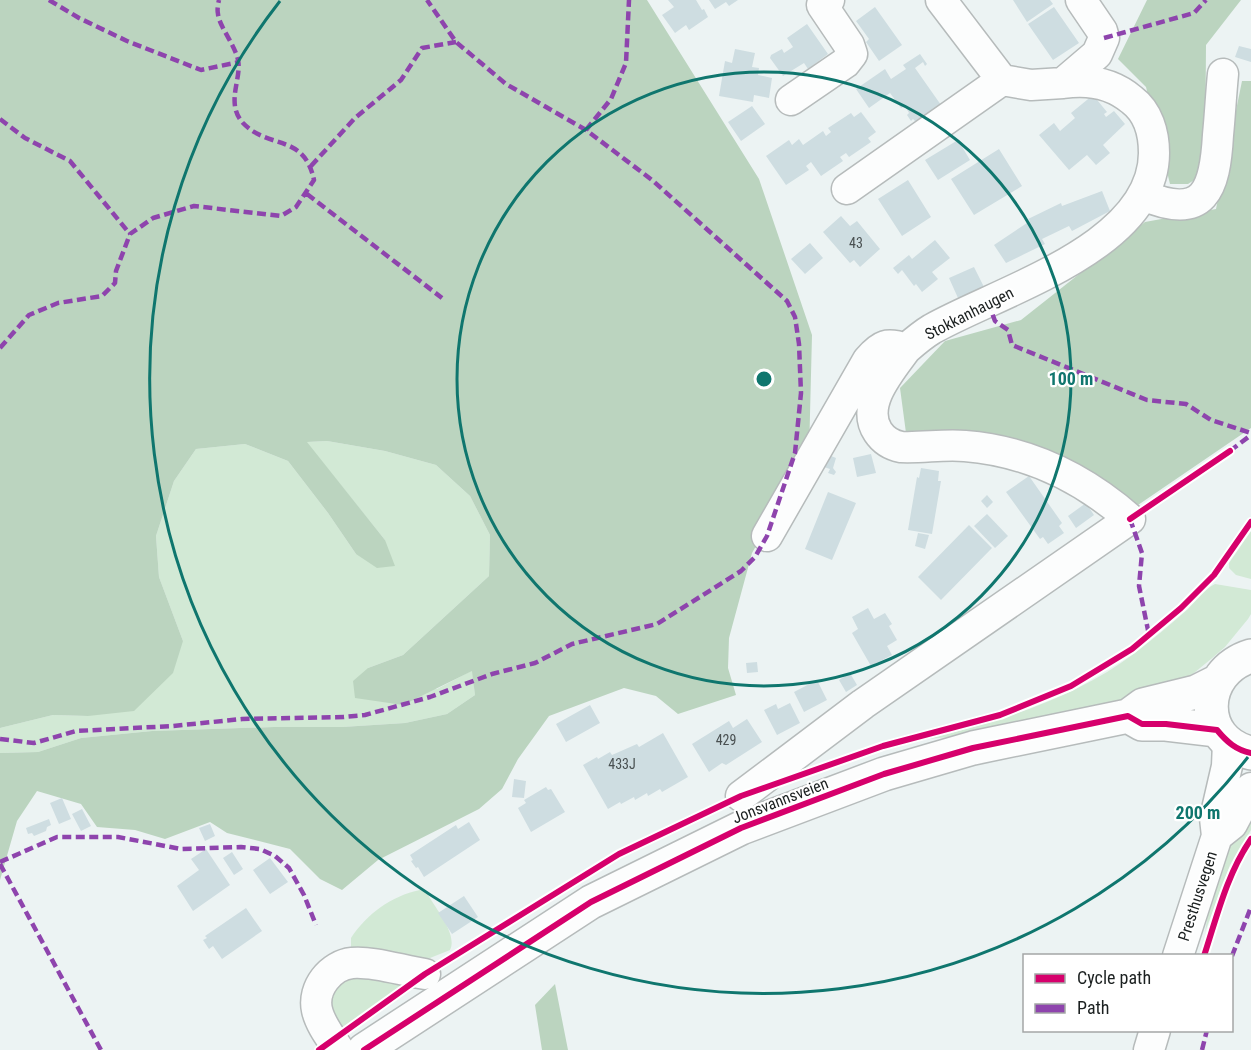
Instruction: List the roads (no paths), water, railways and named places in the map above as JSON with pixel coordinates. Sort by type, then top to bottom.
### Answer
[{"type":"main road","points":[[1232,742],[1212,714],[1211,698],[1216,682],[1226,668],[1248,651]]},
{"type":"main road","name":"Jonsvannsveien","points":[[364,1050],[591,902],[741,828],[884,774],[973,748],[1128,716],[1143,705],[1196,692],[1216,682]]},
{"type":"main road","name":"Jonsvannsveien","points":[[1128,716],[1142,724],[1167,724],[1232,742]]},
{"type":"street","points":[[847,189],[1002,80],[941,0]]},
{"type":"street","points":[[1063,82],[1097,54],[1104,38],[1102,31],[1081,0]]},
{"type":"street","points":[[791,100],[845,63],[852,54],[823,2]]},
{"type":"street","points":[[1143,195],[1168,205],[1181,205],[1202,197],[1208,189],[1216,164],[1223,74]]},
{"type":"street","name":"Stokkanhaugen","points":[[767,536],[868,360],[884,346],[893,345],[906,349],[930,330],[1084,253],[1118,225],[1143,195],[1151,178],[1154,164],[1152,134],[1144,111],[1128,96],[1104,84],[1080,80],[1031,85],[1002,80]]},
{"type":"street","name":"Jonsvannsveien","points":[[741,796],[863,704],[1130,519],[1111,502],[1076,479],[1054,468],[1019,456],[997,450],[962,446],[901,447],[883,438],[872,419],[872,407],[885,380],[906,349]]},
{"type":"street","name":"Presthusvegen","points":[[1179,954],[1217,836],[1215,818],[1232,742]]},
{"type":"street","name":"Presthusvegen","points":[[1217,836],[1232,824],[1251,788]]},
{"type":"street","points":[[339,1050],[316,1009],[321,985],[329,972],[341,965],[366,963],[425,974]]},
{"type":"street","points":[[1149,1050],[1154,1032]]}]
